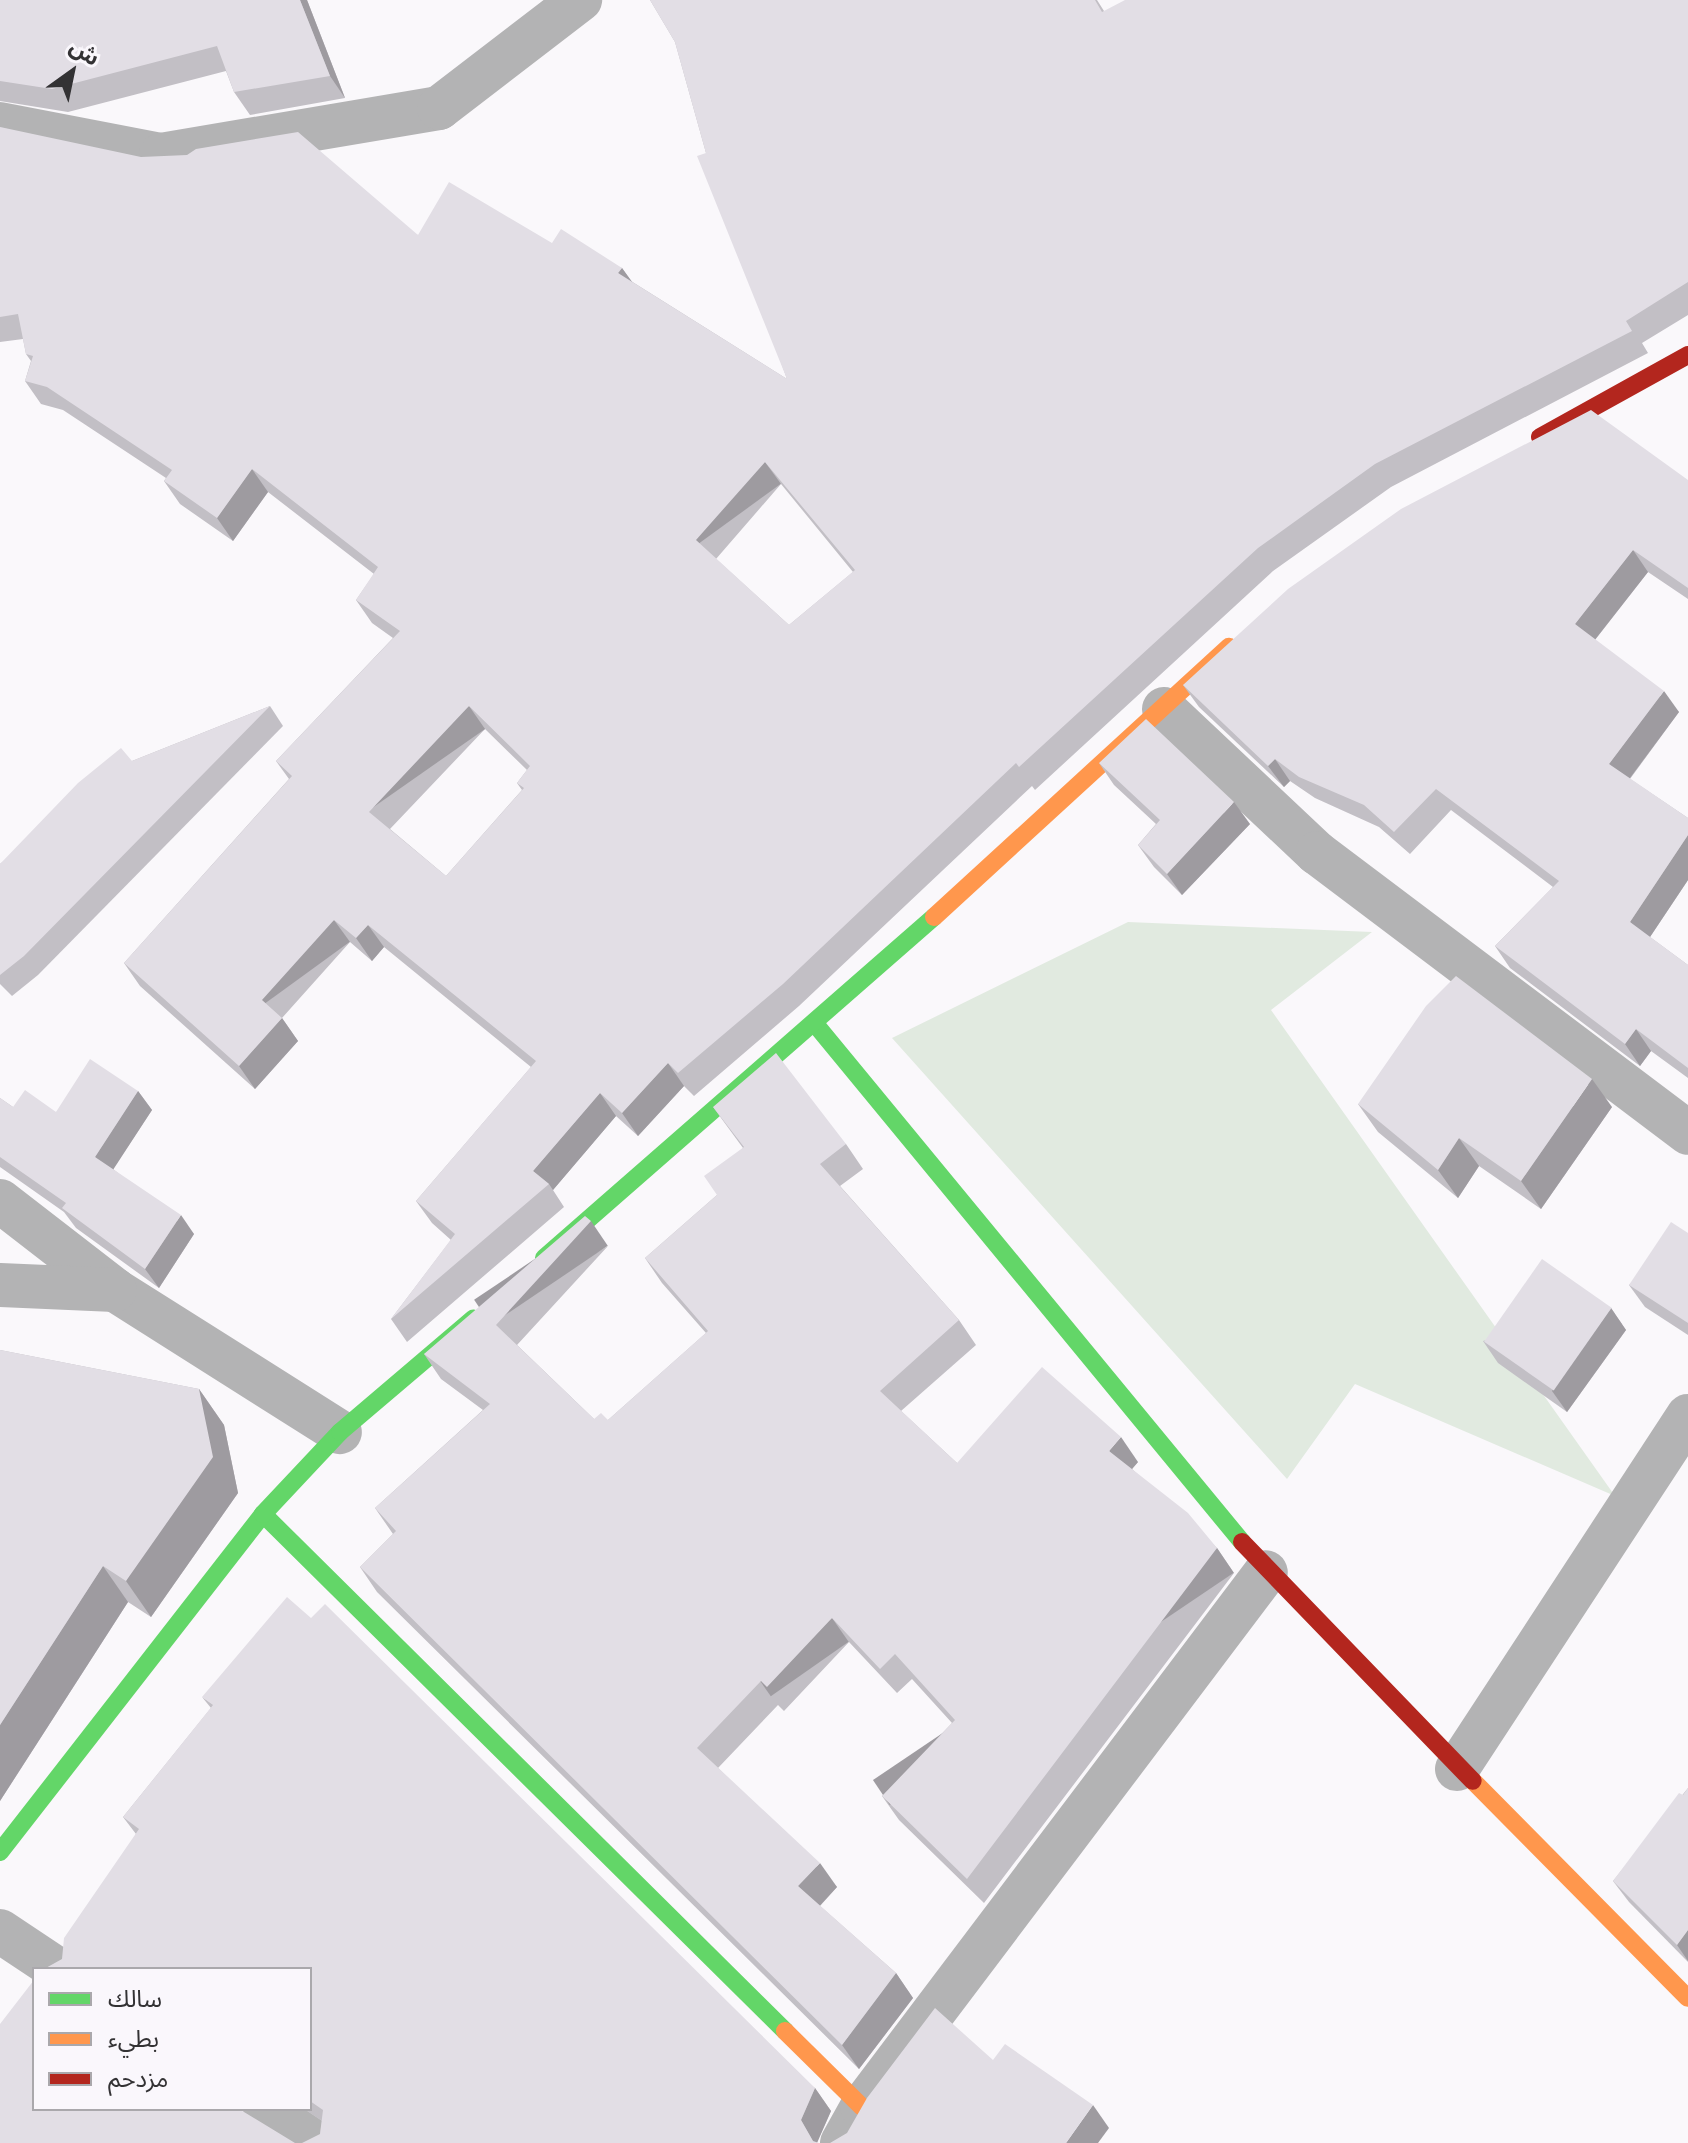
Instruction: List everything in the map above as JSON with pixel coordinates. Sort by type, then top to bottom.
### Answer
[{"type":"street","points":[[0,124],[161,155],[439,108],[580,0]]},
{"type":"street","points":[[1515,450],[1682,370]]},
{"type":"street","points":[[531,1270],[816,1025],[1243,634]]},
{"type":"street","points":[[1164,709],[1317,853],[1688,1133]]},
{"type":"street","points":[[816,1025],[1266,1572],[1457,1769],[1688,1998]]},
{"type":"street","points":[[0,1201],[115,1290],[340,1432]]},
{"type":"street","points":[[0,1285],[115,1290]]},
{"type":"street","points":[[0,1852],[263,1514],[340,1432],[483,1310]]},
{"type":"street","points":[[1457,1769],[1688,1416]]},
{"type":"street","points":[[263,1514],[852,2125],[1266,1572]]},
{"type":"street","points":[[0,1931],[54,1967]]},
{"type":"street","points":[[268,2111],[316,2143]]},
{"type":"shaded area","points":[[1128,922],[1372,932],[1271,1010],[1615,1496],[1355,1384],[1287,1479],[892,1038]]},
{"type":"building","points":[[0,0],[300,0],[330,76],[234,92],[217,46],[52,89],[0,81]]},
{"type":"building","points":[[650,0],[1095,0],[1102,12],[1125,0],[1688,0],[1688,282],[1626,321],[1632,331],[1375,464],[1258,548],[1019,767],[1016,763],[783,984],[678,1073],[668,1063],[622,1113],[600,1093],[533,1171],[549,1184],[391,1319],[455,1234],[416,1201],[536,1061],[368,925],[356,938],[334,920],[262,1000],[282,1018],[239,1066],[124,963],[292,776],[276,761],[400,631],[356,600],[378,567],[252,469],[217,518],[164,481],[172,470],[47,387],[25,381],[33,356],[26,354],[18,314],[0,317],[0,127],[141,157],[187,155],[196,149],[298,132],[418,235],[449,182],[552,243],[561,229],[622,268],[618,273],[787,379],[697,156],[706,153],[675,42]],"holes":[[[765,462],[855,570],[789,625],[696,540]],[[469,706],[530,766],[517,783],[524,788],[446,876],[369,812]]]},
{"type":"building","points":[[1591,410],[1688,480],[1688,588],[1633,550],[1575,624],[1664,691],[1609,764],[1688,818],[1688,835],[1630,922],[1688,965],[1688,1068],[1636,1029],[1625,1044],[1495,946],[1559,881],[1436,789],[1394,832],[1364,805],[1299,777],[1275,759],[1268,766],[1183,685],[1288,589],[1401,509]]},
{"type":"building","points":[[270,706],[24,956],[0,975],[0,864],[78,783],[121,748],[132,761]]},
{"type":"building","points":[[1146,719],[1234,802],[1167,874],[1138,845],[1160,820],[1099,763]]},
{"type":"building","points":[[1456,976],[1592,1079],[1521,1181],[1459,1138],[1438,1170],[1358,1104],[1426,1006]]},
{"type":"building","points":[[776,1053],[846,1144],[820,1164],[959,1320],[880,1391],[957,1463],[1042,1367],[1121,1437],[1109,1451],[1188,1513],[1217,1548],[967,1879],[882,1796],[955,1720],[895,1654],[880,1669],[832,1618],[767,1687],[761,1681],[697,1748],[820,1863],[798,1886],[896,1973],[842,2045],[360,1567],[396,1531],[375,1508],[490,1404],[424,1354],[585,1216],[591,1221],[496,1325],[594,1419],[601,1413],[608,1420],[708,1331],[645,1258],[717,1195],[704,1176],[744,1147],[713,1107]]},
{"type":"building","points":[[90,1059],[138,1091],[95,1157],[181,1215],[145,1269],[62,1208],[66,1203],[0,1157],[0,1098],[13,1107],[25,1090],[56,1112]]},
{"type":"building","points":[[1671,1222],[1688,1233],[1688,1323],[1629,1285]]},
{"type":"building","points":[[1542,1259],[1612,1308],[1554,1390],[1484,1342]]},
{"type":"building","points":[[0,1350],[199,1389],[213,1457],[126,1581],[103,1566],[0,1725]]},
{"type":"building","points":[[287,1597],[311,1618],[325,1604],[815,2088],[801,2120],[813,2141],[819,2143],[302,2143],[320,2134],[323,2110],[312,2102],[312,1967],[48,1967],[62,1959],[64,1938],[139,1829],[123,1817],[213,1705],[202,1697]]},
{"type":"building","points":[[1688,1788],[1688,1930],[1677,1945],[1613,1881],[1679,1793],[1683,1795]]},
{"type":"building","points":[[32,1983],[32,2111],[242,2111],[295,2143],[0,2143],[0,2024]]},
{"type":"building","points":[[935,2008],[993,2060],[1005,2044],[1093,2105],[1066,2143],[830,2143],[847,2133],[867,2098]]},
{"type":"traffic: fast","points":[[544,1258],[934,917]]},
{"type":"traffic: fast","points":[[816,1025],[1242,1542]]},
{"type":"traffic: fast","points":[[0,1852],[263,1514],[340,1432],[473,1319]]},
{"type":"traffic: fast","points":[[263,1514],[785,2031]]},
{"type":"traffic: slow","points":[[934,917],[1229,647]]},
{"type":"traffic: slow","points":[[1473,1781],[1688,1998]]},
{"type":"traffic: slow","points":[[785,2031],[862,2107]]},
{"type":"traffic: jam","points":[[1540,437],[1688,355]]},
{"type":"traffic: jam","points":[[1242,1542],[1473,1781]]}]
